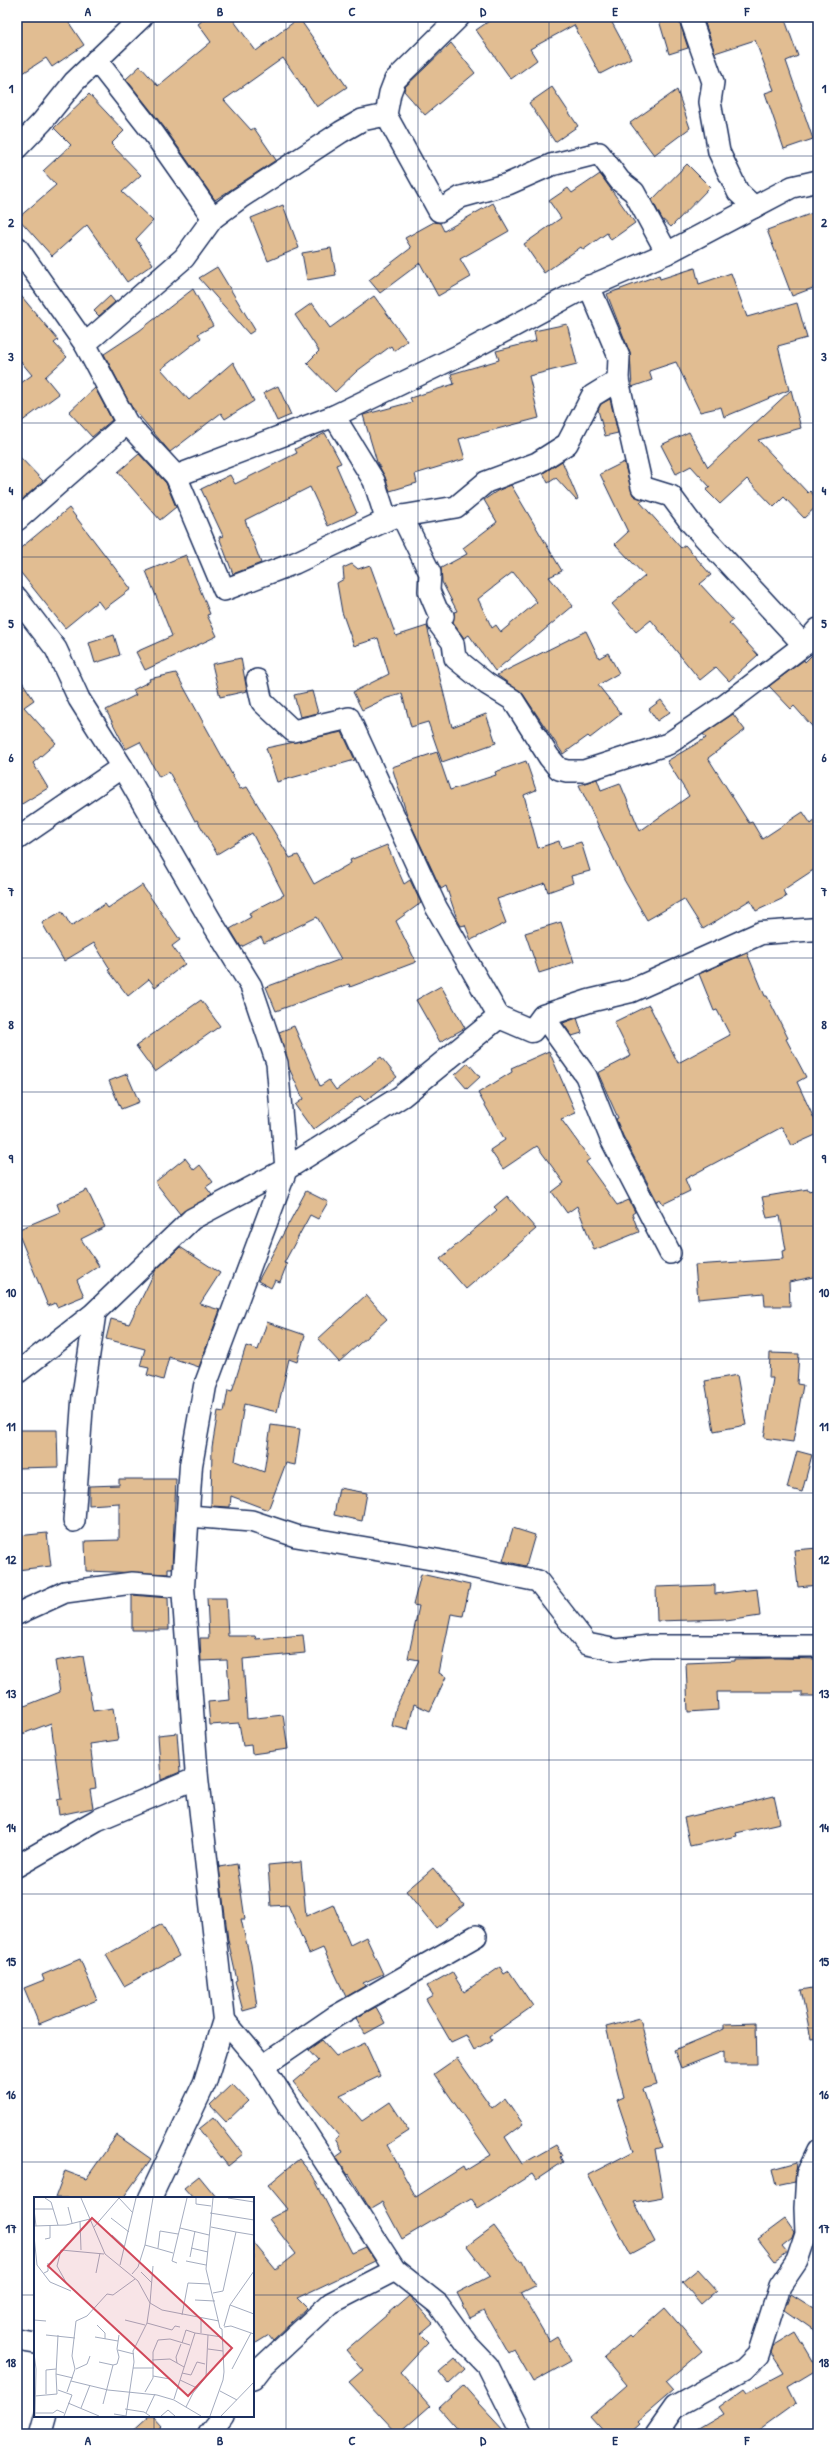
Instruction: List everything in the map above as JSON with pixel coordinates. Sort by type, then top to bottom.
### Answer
[{"type":"street","points":[[17,148],[42,122],[74,82],[142,17]]},
{"type":"street","points":[[459,17],[395,80],[390,93],[386,115],[439,211],[461,197],[508,184],[551,165],[599,153],[620,181],[634,192],[667,253]]},
{"type":"street","points":[[690,17],[713,82],[710,102],[719,152],[738,192],[754,207]]},
{"type":"street","points":[[96,60],[154,134],[213,218]]},
{"type":"street","points":[[86,344],[184,258],[213,218],[240,198],[340,132],[362,120],[386,115]]},
{"type":"street","points":[[176,476],[334,416],[458,356],[589,286],[667,253],[792,187],[818,181]]},
{"type":"street","points":[[17,247],[86,344],[127,423],[176,476],[224,590],[295,563],[396,518],[456,507],[486,482],[537,463],[567,444],[592,396],[618,380]]},
{"type":"street","points":[[589,286],[619,357],[618,380],[642,487],[671,496],[691,523],[804,644]]},
{"type":"street","points":[[334,416],[374,481],[384,512],[396,518],[430,573],[429,591],[437,610],[443,616],[439,624],[453,643],[455,658],[487,684],[513,700],[548,757],[563,770],[584,770],[668,744],[724,706],[804,644],[818,629]]},
{"type":"street","points":[[17,520],[127,423]]},
{"type":"street","points":[[17,598],[56,649],[79,699],[122,768],[211,921],[251,986],[277,1062],[286,1169],[205,1386],[191,1465],[190,1516],[183,1587],[197,1778],[224,2020],[206,2082],[150,2197]]},
{"type":"street","points":[[257,680],[262,702],[293,731],[348,718],[436,907],[499,1017],[532,1031],[544,1016],[589,1001],[631,991],[761,933],[818,929]]},
{"type":"street","points":[[17,839],[122,768]]},
{"type":"street","points":[[544,1016],[586,1076],[612,1141],[670,1253]]},
{"type":"street","points":[[17,1373],[95,1313],[192,1219],[286,1169],[402,1096],[499,1017]]},
{"type":"street","points":[[74,1521],[83,1395],[95,1313]]},
{"type":"street","points":[[190,1516],[250,1521],[296,1536],[437,1560],[538,1581],[587,1644],[618,1650],[650,1646],[818,1646]]},
{"type":"street","points":[[17,1614],[65,1592],[132,1583],[183,1587]]},
{"type":"street","points":[[17,1866],[97,1820],[197,1778]]},
{"type":"street","points":[[263,2066],[336,2016],[476,1936]]},
{"type":"street","points":[[224,2020],[263,2066],[395,2270],[438,2304],[467,2344],[488,2366],[522,2434]]},
{"type":"street","points":[[656,2434],[675,2407],[744,2369],[758,2354],[780,2286],[797,2261],[806,2234],[805,2208],[807,2174],[818,2151]]},
{"type":"street","points":[[254,2378],[263,2366],[331,2303],[395,2270]]},
{"type":"street","points":[[17,2340],[34,2343]]},
{"type":"street","points":[[41,2434],[46,2417]]},
{"type":"street","points":[[209,2434],[223,2417]]},
{"type":"building","points":[[17,17],[65,17],[84,45],[52,67],[46,58],[17,77]]},
{"type":"building","points":[[207,17],[231,17],[256,51],[299,18],[347,87],[317,107],[283,58],[224,100],[251,130],[254,128],[276,160],[215,200],[164,127],[126,79],[140,66],[158,86],[211,42],[198,24]]},
{"type":"building","points":[[495,17],[609,17],[631,58],[600,74],[574,25],[530,49],[537,60],[511,79],[476,30]]},
{"type":"building","points":[[658,17],[678,17],[688,48],[669,54]]},
{"type":"building","points":[[703,17],[784,17],[798,56],[786,61],[813,139],[784,149],[765,93],[774,90],[755,40],[715,53]]},
{"type":"building","points":[[451,43],[475,73],[425,115],[404,91],[405,87]]},
{"type":"building","points":[[552,87],[578,126],[555,142],[529,103]]},
{"type":"building","points":[[677,90],[690,128],[654,155],[630,123]]},
{"type":"building","points":[[89,94],[124,131],[111,144],[141,175],[122,192],[153,221],[136,239],[153,264],[127,282],[87,225],[52,256],[18,218],[56,185],[43,171],[71,145],[54,128]]},
{"type":"building","points":[[687,164],[710,187],[671,227],[662,219],[652,200]]},
{"type":"building","points":[[600,174],[635,223],[611,240],[607,233],[583,250],[581,247],[544,273],[524,244],[561,218],[549,201],[568,188],[572,193]]},
{"type":"building","points":[[493,203],[509,231],[460,259],[471,277],[438,296],[420,263],[380,293],[369,280],[411,248],[405,238],[434,222],[440,223],[444,231]]},
{"type":"building","points":[[283,205],[299,248],[268,261],[251,218]]},
{"type":"building","points":[[818,211],[818,286],[792,296],[767,230]]},
{"type":"building","points":[[331,248],[336,275],[307,280],[302,253]]},
{"type":"building","points":[[217,267],[255,330],[249,334],[199,278]]},
{"type":"building","points":[[695,268],[699,284],[731,273],[747,317],[797,303],[807,338],[778,346],[789,390],[724,417],[721,407],[700,412],[676,362],[649,371],[652,380],[632,387],[630,353],[607,294],[659,275],[660,279]]},
{"type":"building","points":[[193,289],[213,326],[198,334],[201,338],[161,369],[189,400],[233,362],[254,401],[225,419],[221,413],[170,452],[131,406],[104,354],[139,331]]},
{"type":"building","points":[[17,291],[58,340],[54,343],[67,357],[45,377],[59,394],[17,425],[17,386],[32,375],[17,357]]},
{"type":"building","points":[[110,296],[115,302],[99,316],[94,311]]},
{"type":"building","points":[[374,296],[407,341],[394,351],[391,346],[357,371],[335,392],[307,363],[319,351],[295,315],[312,303],[330,328]]},
{"type":"building","points":[[567,324],[577,364],[529,376],[539,418],[459,439],[465,459],[415,474],[417,483],[390,491],[377,462],[363,415],[412,402],[410,398],[454,384],[451,374],[499,360],[496,351],[536,341],[534,331]]},
{"type":"building","points":[[278,386],[291,415],[277,421],[264,393]]},
{"type":"building","points":[[95,388],[112,420],[92,437],[69,412]]},
{"type":"building","points":[[791,390],[801,428],[758,440],[808,493],[810,491],[818,500],[818,505],[804,518],[784,497],[774,507],[747,479],[720,504],[706,490],[710,487],[691,466],[676,474],[661,445],[689,432],[708,467]]},
{"type":"building","points":[[610,399],[618,433],[605,436],[598,410],[601,404]]},
{"type":"building","points":[[325,433],[341,463],[336,465],[357,513],[328,526],[310,487],[245,520],[261,563],[233,574],[219,537],[223,536],[201,489],[230,475],[235,484],[297,453],[295,449]]},
{"type":"building","points":[[17,454],[43,481],[17,504]]},
{"type":"building","points":[[139,454],[166,483],[176,507],[160,520],[118,472]]},
{"type":"building","points":[[562,461],[578,499],[576,500],[556,478],[548,483],[543,473]]},
{"type":"building","points":[[624,462],[633,495],[644,500],[640,502],[681,548],[685,545],[711,575],[700,584],[733,620],[729,623],[758,655],[729,681],[716,667],[700,680],[651,620],[636,632],[612,604],[645,576],[615,544],[628,532],[600,474]]},
{"type":"building","points":[[511,485],[562,571],[549,577],[573,606],[495,671],[469,635],[464,638],[453,623],[454,612],[457,611],[442,582],[441,568],[467,554],[463,548],[497,522],[484,500],[497,491]],"holes":[[[513,572],[537,602],[501,632],[496,625],[492,628],[478,599]]]},
{"type":"building","points":[[69,508],[131,589],[104,609],[98,601],[65,628],[17,568],[17,551]]},
{"type":"building","points":[[186,555],[210,614],[207,615],[217,636],[145,670],[136,652],[172,636],[146,571]]},
{"type":"building","points":[[352,564],[358,569],[370,565],[396,636],[427,626],[452,727],[486,714],[496,743],[442,762],[428,722],[411,727],[402,694],[387,698],[362,710],[353,692],[389,674],[378,638],[354,646],[342,612],[337,583],[344,579],[343,568]]},
{"type":"building","points":[[586,631],[599,658],[608,653],[619,673],[598,685],[621,714],[590,738],[588,736],[563,754],[523,694],[497,675]]},
{"type":"building","points":[[114,635],[120,655],[95,663],[89,643]]},
{"type":"building","points":[[818,649],[818,733],[794,706],[791,709],[769,686],[804,660],[805,662]]},
{"type":"building","points":[[241,658],[247,691],[220,697],[212,664]]},
{"type":"building","points":[[176,673],[240,789],[247,787],[290,858],[298,855],[314,884],[351,863],[350,860],[387,845],[404,884],[410,880],[421,903],[396,921],[416,962],[350,987],[349,984],[276,1011],[266,987],[341,959],[317,917],[264,943],[261,937],[241,947],[230,929],[251,917],[249,913],[284,895],[252,833],[217,854],[197,820],[195,821],[169,772],[159,777],[140,742],[126,749],[106,710],[136,695],[133,690],[150,681],[149,679]]},
{"type":"building","points":[[17,674],[34,700],[24,707],[56,743],[33,763],[48,788],[17,807]]},
{"type":"building","points":[[312,691],[318,713],[300,717],[294,695]]},
{"type":"building","points":[[661,700],[670,712],[657,721],[649,709]]},
{"type":"building","points":[[733,714],[745,730],[708,758],[749,823],[752,822],[762,839],[803,812],[811,824],[818,818],[818,867],[783,890],[786,897],[756,911],[750,900],[703,929],[684,899],[647,920],[623,878],[579,785],[597,779],[601,790],[620,783],[640,831],[689,796],[667,761],[706,738],[703,734]]},
{"type":"building","points":[[342,732],[355,760],[277,782],[266,748]]},
{"type":"building","points":[[437,752],[450,790],[496,775],[495,772],[526,761],[536,790],[524,795],[538,848],[559,841],[561,848],[581,842],[590,871],[571,876],[573,883],[548,892],[545,883],[497,899],[506,923],[471,940],[465,925],[461,926],[457,919],[446,886],[441,889],[408,818],[392,767]]},
{"type":"building","points":[[142,885],[180,940],[172,946],[185,964],[155,987],[149,979],[128,996],[108,970],[110,969],[94,943],[64,961],[42,923],[62,911],[71,926],[105,904],[108,908]]},
{"type":"building","points":[[561,922],[574,962],[539,973],[525,933]]},
{"type":"building","points":[[747,953],[765,996],[767,996],[788,1038],[786,1039],[806,1077],[797,1082],[818,1127],[818,1134],[791,1146],[782,1127],[685,1179],[690,1191],[663,1204],[660,1199],[657,1201],[623,1136],[616,1119],[618,1118],[598,1073],[631,1056],[614,1022],[649,1005],[678,1063],[730,1035],[717,1010],[714,1011],[699,974]]},
{"type":"building","points":[[441,986],[465,1028],[440,1042],[416,1000]]},
{"type":"building","points":[[201,1000],[220,1026],[155,1072],[136,1046]]},
{"type":"building","points":[[577,1018],[582,1033],[572,1036],[563,1023]]},
{"type":"building","points":[[294,1026],[320,1086],[329,1080],[336,1090],[381,1057],[397,1077],[365,1101],[360,1096],[313,1130],[295,1105],[303,1099],[289,1068],[279,1032]]},
{"type":"building","points":[[549,1051],[576,1113],[561,1119],[590,1159],[586,1162],[617,1205],[629,1200],[635,1212],[632,1214],[639,1232],[594,1250],[577,1206],[567,1213],[552,1192],[564,1183],[537,1146],[503,1169],[490,1150],[505,1140],[478,1093],[512,1072],[511,1068]]},
{"type":"building","points":[[468,1063],[480,1077],[467,1089],[455,1075]]},
{"type":"building","points":[[127,1074],[139,1102],[121,1109],[109,1081]]},
{"type":"building","points":[[185,1158],[194,1170],[200,1165],[213,1182],[206,1187],[212,1195],[180,1214],[155,1182]]},
{"type":"building","points":[[808,1189],[808,1191],[818,1189],[818,1276],[789,1282],[790,1306],[765,1306],[764,1293],[698,1299],[695,1265],[783,1259],[782,1251],[786,1250],[780,1216],[767,1218],[762,1197]]},
{"type":"building","points":[[87,1190],[105,1227],[81,1239],[99,1266],[77,1280],[84,1296],[57,1307],[55,1303],[48,1306],[17,1230],[60,1212],[57,1204]]},
{"type":"building","points":[[306,1191],[328,1202],[318,1219],[310,1215],[284,1263],[287,1264],[280,1282],[275,1280],[271,1288],[258,1281]]},
{"type":"building","points":[[507,1196],[536,1229],[466,1289],[440,1259],[497,1210],[494,1207]]},
{"type":"building","points":[[180,1247],[220,1273],[200,1304],[220,1310],[199,1367],[169,1357],[163,1380],[147,1375],[149,1368],[140,1366],[145,1349],[106,1339],[111,1319],[129,1324],[155,1271]]},
{"type":"building","points":[[366,1295],[387,1319],[339,1362],[318,1339]]},
{"type":"building","points":[[267,1322],[305,1335],[297,1362],[289,1359],[277,1412],[244,1404],[235,1461],[264,1472],[271,1425],[300,1429],[295,1465],[286,1463],[268,1510],[231,1496],[230,1507],[211,1506],[212,1447],[218,1411],[224,1412],[228,1390],[232,1391],[246,1346],[258,1350]]},
{"type":"building","points":[[770,1353],[799,1354],[797,1384],[803,1385],[793,1442],[764,1438],[773,1378],[769,1378]]},
{"type":"building","points":[[737,1375],[746,1425],[714,1431],[705,1381]]},
{"type":"building","points":[[17,1430],[57,1430],[58,1467],[17,1468]]},
{"type":"building","points":[[797,1451],[812,1455],[802,1492],[787,1488]]},
{"type":"building","points":[[119,1479],[176,1479],[172,1568],[168,1568],[168,1574],[86,1571],[85,1541],[119,1540],[119,1503],[89,1505],[89,1486],[119,1485]]},
{"type":"building","points":[[339,1488],[367,1493],[362,1521],[334,1515]]},
{"type":"building","points":[[513,1528],[535,1535],[526,1566],[503,1561]]},
{"type":"building","points":[[47,1533],[51,1566],[17,1570],[17,1536]]},
{"type":"building","points":[[818,1548],[818,1585],[798,1587],[794,1550]]},
{"type":"building","points":[[421,1574],[470,1585],[463,1616],[451,1614],[439,1673],[446,1677],[430,1711],[414,1704],[408,1730],[392,1726],[396,1707],[419,1660],[408,1658],[419,1606],[413,1605]]},
{"type":"building","points":[[715,1585],[715,1594],[757,1589],[760,1616],[726,1621],[726,1619],[657,1621],[656,1587]]},
{"type":"building","points":[[132,1595],[168,1598],[169,1630],[132,1630]]},
{"type":"building","points":[[207,1598],[226,1598],[228,1636],[255,1636],[256,1639],[303,1635],[305,1653],[243,1659],[247,1719],[283,1715],[288,1749],[252,1754],[251,1745],[243,1746],[239,1723],[210,1725],[208,1702],[230,1700],[227,1660],[201,1661],[200,1638],[209,1638]]},
{"type":"building","points":[[83,1656],[93,1711],[113,1708],[118,1740],[90,1744],[96,1788],[90,1789],[93,1808],[59,1815],[57,1800],[61,1799],[51,1723],[17,1736],[17,1709],[60,1692],[55,1661]]},
{"type":"building","points":[[735,1659],[818,1659],[818,1696],[802,1696],[802,1692],[717,1692],[718,1710],[688,1712],[686,1663],[735,1661]]},
{"type":"building","points":[[177,1733],[180,1772],[161,1780],[158,1735]]},
{"type":"building","points":[[774,1796],[780,1823],[736,1833],[737,1836],[690,1846],[684,1818]]},
{"type":"building","points":[[301,1862],[306,1916],[333,1904],[350,1945],[366,1937],[383,1974],[363,1983],[365,1986],[346,1997],[323,1948],[309,1954],[288,1905],[271,1906],[268,1865]]},
{"type":"building","points":[[237,1864],[245,1919],[241,1919],[251,1963],[257,2007],[243,2011],[235,1981],[237,1980],[228,1940],[219,1867]]},
{"type":"building","points":[[433,1868],[464,1905],[436,1928],[406,1891]]},
{"type":"building","points":[[162,1924],[179,1956],[124,1986],[106,1955]]},
{"type":"building","points":[[80,1959],[97,2000],[39,2024],[24,1988],[44,1980],[42,1975]]},
{"type":"building","points":[[500,1967],[504,1974],[509,1971],[533,2006],[490,2036],[492,2040],[474,2050],[466,2035],[451,2042],[426,1999],[433,1995],[427,1986],[452,1972],[464,1992]]},
{"type":"building","points":[[818,1987],[818,2038],[811,2039],[801,1990]]},
{"type":"building","points":[[376,2007],[385,2023],[365,2034],[356,2018]]},
{"type":"building","points":[[640,2018],[657,2085],[643,2089],[662,2147],[655,2149],[663,2197],[634,2202],[655,2242],[631,2255],[588,2175],[634,2151],[617,2100],[624,2097],[606,2027]]},
{"type":"building","points":[[756,2023],[757,2064],[724,2064],[724,2051],[681,2068],[674,2050],[724,2029],[724,2024]]},
{"type":"building","points":[[322,2040],[336,2056],[365,2043],[380,2076],[340,2095],[362,2121],[390,2102],[409,2131],[387,2145],[416,2197],[463,2167],[465,2171],[491,2155],[434,2074],[457,2058],[492,2108],[505,2098],[523,2124],[505,2137],[522,2164],[556,2145],[562,2155],[560,2157],[563,2162],[536,2180],[532,2174],[478,2208],[471,2198],[402,2239],[382,2202],[370,2209],[349,2174],[348,2175],[336,2157],[343,2152],[335,2139],[339,2136],[293,2082],[318,2061],[308,2050]]},
{"type":"building","points":[[232,2084],[248,2101],[226,2122],[210,2105]]},
{"type":"building","points":[[214,2117],[243,2154],[228,2166],[199,2129]]},
{"type":"building","points":[[117,2135],[151,2159],[124,2197],[55,2197],[65,2171],[86,2179]]},
{"type":"building","points":[[299,2159],[313,2176],[352,2253],[366,2247],[375,2261],[297,2298],[307,2308],[273,2340],[269,2335],[254,2344],[254,2243],[276,2270],[296,2254],[269,2219],[288,2209],[268,2185]]},
{"type":"building","points":[[797,2162],[795,2182],[776,2186],[772,2169]]},
{"type":"building","points":[[199,2176],[216,2197],[192,2197],[184,2188]]},
{"type":"building","points":[[785,2219],[794,2232],[792,2238],[782,2246],[787,2252],[775,2261],[758,2239]]},
{"type":"building","points":[[494,2226],[520,2261],[522,2260],[535,2286],[521,2293],[549,2341],[557,2336],[571,2361],[533,2382],[514,2349],[508,2353],[484,2311],[470,2318],[457,2293],[490,2276],[467,2246]]},
{"type":"building","points":[[698,2269],[717,2290],[701,2304],[682,2282]]},
{"type":"building","points":[[791,2294],[818,2311],[818,2333],[785,2310]]},
{"type":"building","points":[[409,2296],[433,2323],[420,2334],[428,2342],[400,2372],[430,2406],[398,2434],[349,2382],[363,2370],[346,2350]]},
{"type":"building","points":[[665,2308],[702,2351],[665,2382],[673,2391],[637,2422],[639,2424],[628,2434],[605,2434],[590,2417],[627,2385],[604,2357],[629,2336],[631,2338]]},
{"type":"building","points":[[796,2332],[818,2369],[788,2387],[796,2403],[753,2434],[690,2434],[724,2414],[719,2407],[745,2388],[748,2392],[784,2373],[771,2353],[773,2346]]},
{"type":"building","points":[[455,2358],[465,2369],[449,2384],[439,2372]]},
{"type":"building","points":[[464,2385],[479,2402],[478,2403],[507,2434],[462,2434],[439,2408]]},
{"type":"building","points":[[148,2417],[154,2417],[162,2426],[153,2434],[129,2434]]}]
